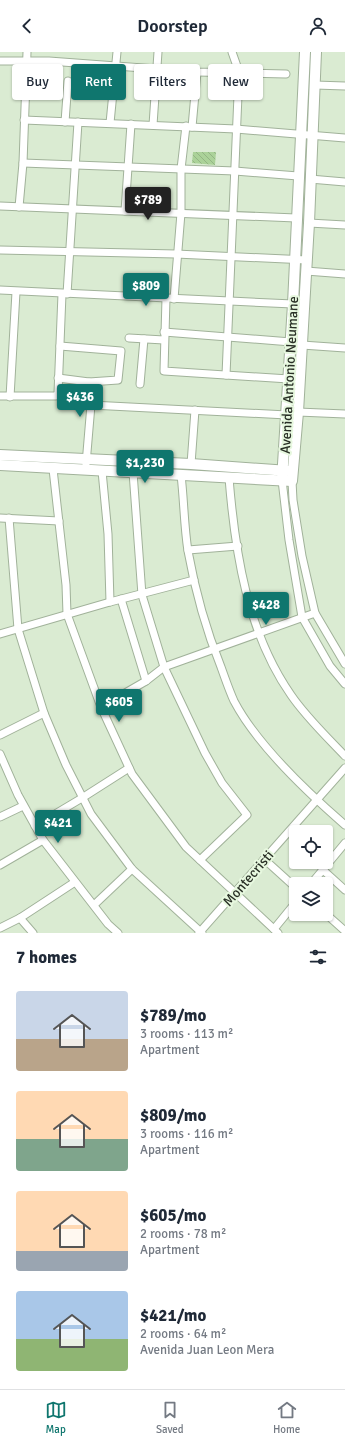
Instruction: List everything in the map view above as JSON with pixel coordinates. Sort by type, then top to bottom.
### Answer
[{"type":"street","points":[[19,207],[23,163],[27,52]]},
{"type":"street","points":[[116,64],[117,52]]},
{"type":"street","points":[[157,64],[158,52]]},
{"type":"street","points":[[232,52],[236,64]]},
{"type":"street","name":"Avenida Antonio Neumane","points":[[305,52],[296,218],[296,259],[287,415],[289,540],[302,618],[330,666],[345,684]]},
{"type":"street","name":"Avenida Antonio Neumane","points":[[316,52],[309,223],[298,412],[288,476],[301,549],[315,613],[345,664]]},
{"type":"street","points":[[0,61],[80,64]]},
{"type":"street","points":[[263,73],[286,74]]},
{"type":"street","points":[[65,122],[68,81]]},
{"type":"street","points":[[315,85],[345,86]]},
{"type":"street","points":[[110,124],[112,100]]},
{"type":"street","points":[[153,125],[154,100]]},
{"type":"street","points":[[174,299],[180,213],[181,169],[193,100]]},
{"type":"street","points":[[226,375],[238,100]]},
{"type":"street","points":[[24,120],[236,129],[345,138]]},
{"type":"street","points":[[0,396],[56,396],[70,252],[78,122]]},
{"type":"street","points":[[125,211],[130,124]]},
{"type":"street","points":[[23,163],[181,169],[298,176]]},
{"type":"street","points":[[310,179],[345,182]]},
{"type":"street","points":[[0,206],[296,218]]},
{"type":"street","points":[[309,223],[345,225]]},
{"type":"street","points":[[0,250],[176,254],[307,260]]},
{"type":"street","points":[[306,271],[345,274]]},
{"type":"street","points":[[0,290],[16,292],[293,304]]},
{"type":"street","points":[[10,397],[16,292]]},
{"type":"street","points":[[166,298],[164,372],[289,378]]},
{"type":"street","points":[[129,338],[144,339],[164,336],[228,337],[291,342]]},
{"type":"street","points":[[140,384],[144,339]]},
{"type":"street","points":[[302,345],[345,348]]},
{"type":"street","points":[[58,378],[90,382],[118,380],[120,350],[60,346]]},
{"type":"street","points":[[85,470],[91,405],[90,382]]},
{"type":"street","points":[[91,405],[287,415]]},
{"type":"street","points":[[191,464],[195,410]]},
{"type":"street","points":[[298,412],[345,414]]},
{"type":"street","points":[[0,455],[191,464],[288,476]]},
{"type":"street","points":[[0,465],[229,478],[288,476]]},
{"type":"street","points":[[52,469],[59,521],[67,614],[101,707],[129,768],[186,847],[276,931],[289,912]]},
{"type":"street","points":[[102,471],[108,534],[110,602]]},
{"type":"street","points":[[133,472],[142,595],[164,667],[205,753],[222,783],[247,815],[200,860]]},
{"type":"street","points":[[181,475],[188,550],[194,580],[214,650],[234,701],[248,723],[274,754],[317,801],[345,825]]},
{"type":"street","points":[[229,478],[238,546],[252,617],[269,659],[290,694],[304,712],[345,756]]},
{"type":"street","points":[[0,518],[59,521]]},
{"type":"street","points":[[9,518],[18,629],[44,713],[66,765],[82,798],[113,845],[132,869],[200,932]]},
{"type":"street","points":[[188,550],[238,546]]},
{"type":"street","points":[[0,634],[110,602],[142,595],[194,580]]},
{"type":"street","points":[[121,600],[146,681]]},
{"type":"street","points":[[101,707],[146,681],[164,667],[315,613]]},
{"type":"street","points":[[0,735],[44,713]]},
{"type":"street","points":[[0,754],[2,762],[43,840],[118,933]]},
{"type":"street","points":[[35,826],[129,768]]},
{"type":"street","name":"Montecristi","points":[[200,932],[345,768]]},
{"type":"street","points":[[0,817],[24,806]]},
{"type":"street","points":[[0,865],[43,840]]},
{"type":"street","points":[[316,877],[345,844]]},
{"type":"street","points":[[264,860],[289,882]]},
{"type":"street","points":[[94,905],[132,869]]},
{"type":"street","points":[[323,870],[345,890]]},
{"type":"street","points":[[0,928],[20,918],[76,882]]},
{"type":"street","points":[[20,918],[33,933]]},
{"type":"street","points":[[333,920],[345,931]]},
{"type":"building","points":[[193,152],[216,152],[215,165],[192,163]]}]
